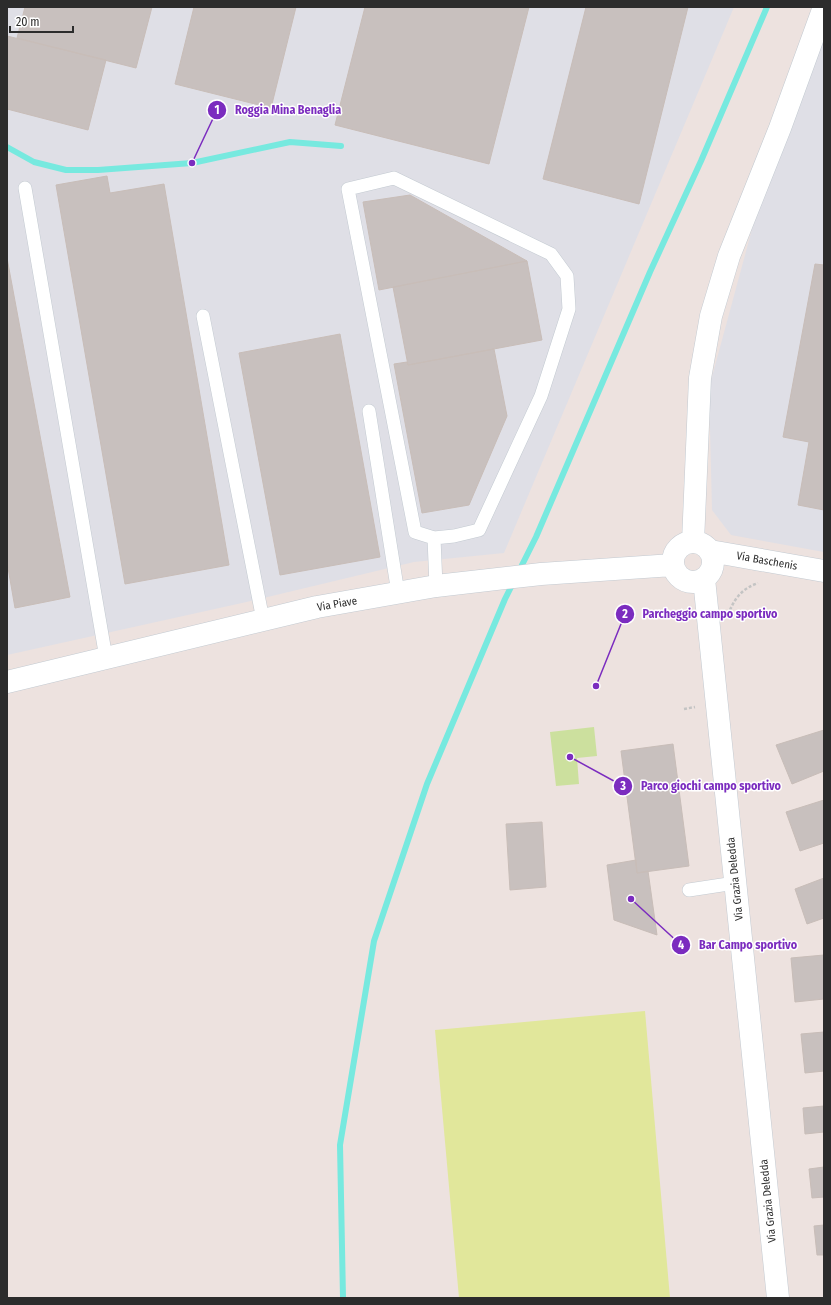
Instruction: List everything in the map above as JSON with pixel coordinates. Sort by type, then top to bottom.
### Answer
[{"type":"street","points":[[701,547],[686,543],[676,552],[673,564],[675,571],[685,580],[691,582],[704,579],[708,575],[713,563],[701,547],[700,378],[710,316],[729,256],[780,128],[824,7]]},
{"type":"street","name":"Via Baschenis","points":[[701,547],[824,571]]},
{"type":"street","name":"Via Piave","points":[[7,682],[318,607],[436,586],[541,574],[673,564]]},
{"type":"street","name":"Via Grazia Deledda","points":[[704,579],[778,1298]]},
{"type":"lane","points":[[394,178],[551,254],[567,276],[569,309],[541,396],[479,530],[454,536],[434,538],[415,532],[348,189],[394,178]]},
{"type":"lane","points":[[26,188],[106,658]]},
{"type":"lane","points":[[203,316],[263,620]]},
{"type":"lane","points":[[368,411],[398,593]]},
{"type":"lane","points":[[434,538],[436,586]]},
{"type":"lane","points":[[689,890],[735,883]]},
{"type":"shaded area","points":[[7,7],[734,7],[504,553],[414,562],[242,603],[7,655]]},
{"type":"shaded area","points":[[824,23],[824,552],[731,535],[712,510],[709,388],[761,196]]},
{"type":"green space","points":[[594,727],[597,756],[577,758],[579,784],[556,786],[550,732]]},
{"type":"green space","points":[[645,1011],[670,1298],[459,1298],[435,1030]]},
{"type":"building","points":[[25,7],[152,7],[136,68],[17,38]]},
{"type":"building","points":[[194,7],[296,7],[271,108],[175,84]]},
{"type":"building","points":[[365,7],[529,7],[489,164],[335,125]]},
{"type":"building","points":[[586,7],[688,7],[639,204],[543,179]]},
{"type":"building","points":[[7,36],[106,60],[88,130],[7,109]]},
{"type":"building","points":[[107,176],[110,193],[164,184],[229,565],[125,584],[56,185]]},
{"type":"building","points":[[410,195],[527,261],[379,290],[363,202]]},
{"type":"building","points":[[7,258],[70,597],[15,608],[7,562]]},
{"type":"building","points":[[527,261],[542,340],[408,365],[393,287]]},
{"type":"building","points":[[815,264],[824,265],[824,510],[798,505],[809,442],[783,437]]},
{"type":"building","points":[[340,334],[380,557],[280,575],[239,353]]},
{"type":"building","points":[[494,349],[507,416],[469,505],[422,513],[394,364],[407,362],[408,365]]},
{"type":"building","points":[[824,730],[824,771],[792,784],[776,745]]},
{"type":"building","points":[[673,744],[689,866],[637,873],[621,751]]},
{"type":"building","points":[[824,800],[824,843],[800,851],[786,812]]},
{"type":"building","points":[[542,822],[546,887],[510,890],[506,824]]},
{"type":"building","points":[[636,860],[637,873],[648,871],[657,935],[614,920],[607,865]]},
{"type":"building","points":[[824,878],[824,918],[807,924],[795,889]]},
{"type":"building","points":[[824,955],[824,999],[795,1002],[791,958]]},
{"type":"building","points":[[824,1032],[824,1071],[805,1073],[801,1034]]},
{"type":"building","points":[[824,1106],[824,1132],[805,1134],[803,1108]]},
{"type":"building","points":[[824,1167],[824,1197],[812,1198],[809,1169]]},
{"type":"building","points":[[824,1225],[824,1255],[817,1255],[814,1226]]},
{"type":"waterway","points":[[519,571],[536,537],[650,272],[701,161],[767,7]]},
{"type":"waterway","points":[[7,147],[34,162],[66,170],[98,170],[192,163],[290,142],[341,146]]},
{"type":"waterway","points":[[343,1298],[340,1145],[374,941],[427,784],[514,581]]},
{"type":"place","name":"Roggia Mina Benaglia","points":[[192,163]]},
{"type":"place","name":"Parcheggio campo sportivo","points":[[596,686]]},
{"type":"place","name":"Parco giochi campo sportivo","points":[[570,757]]},
{"type":"place","name":"Bar Campo sportivo","points":[[631,899]]}]
